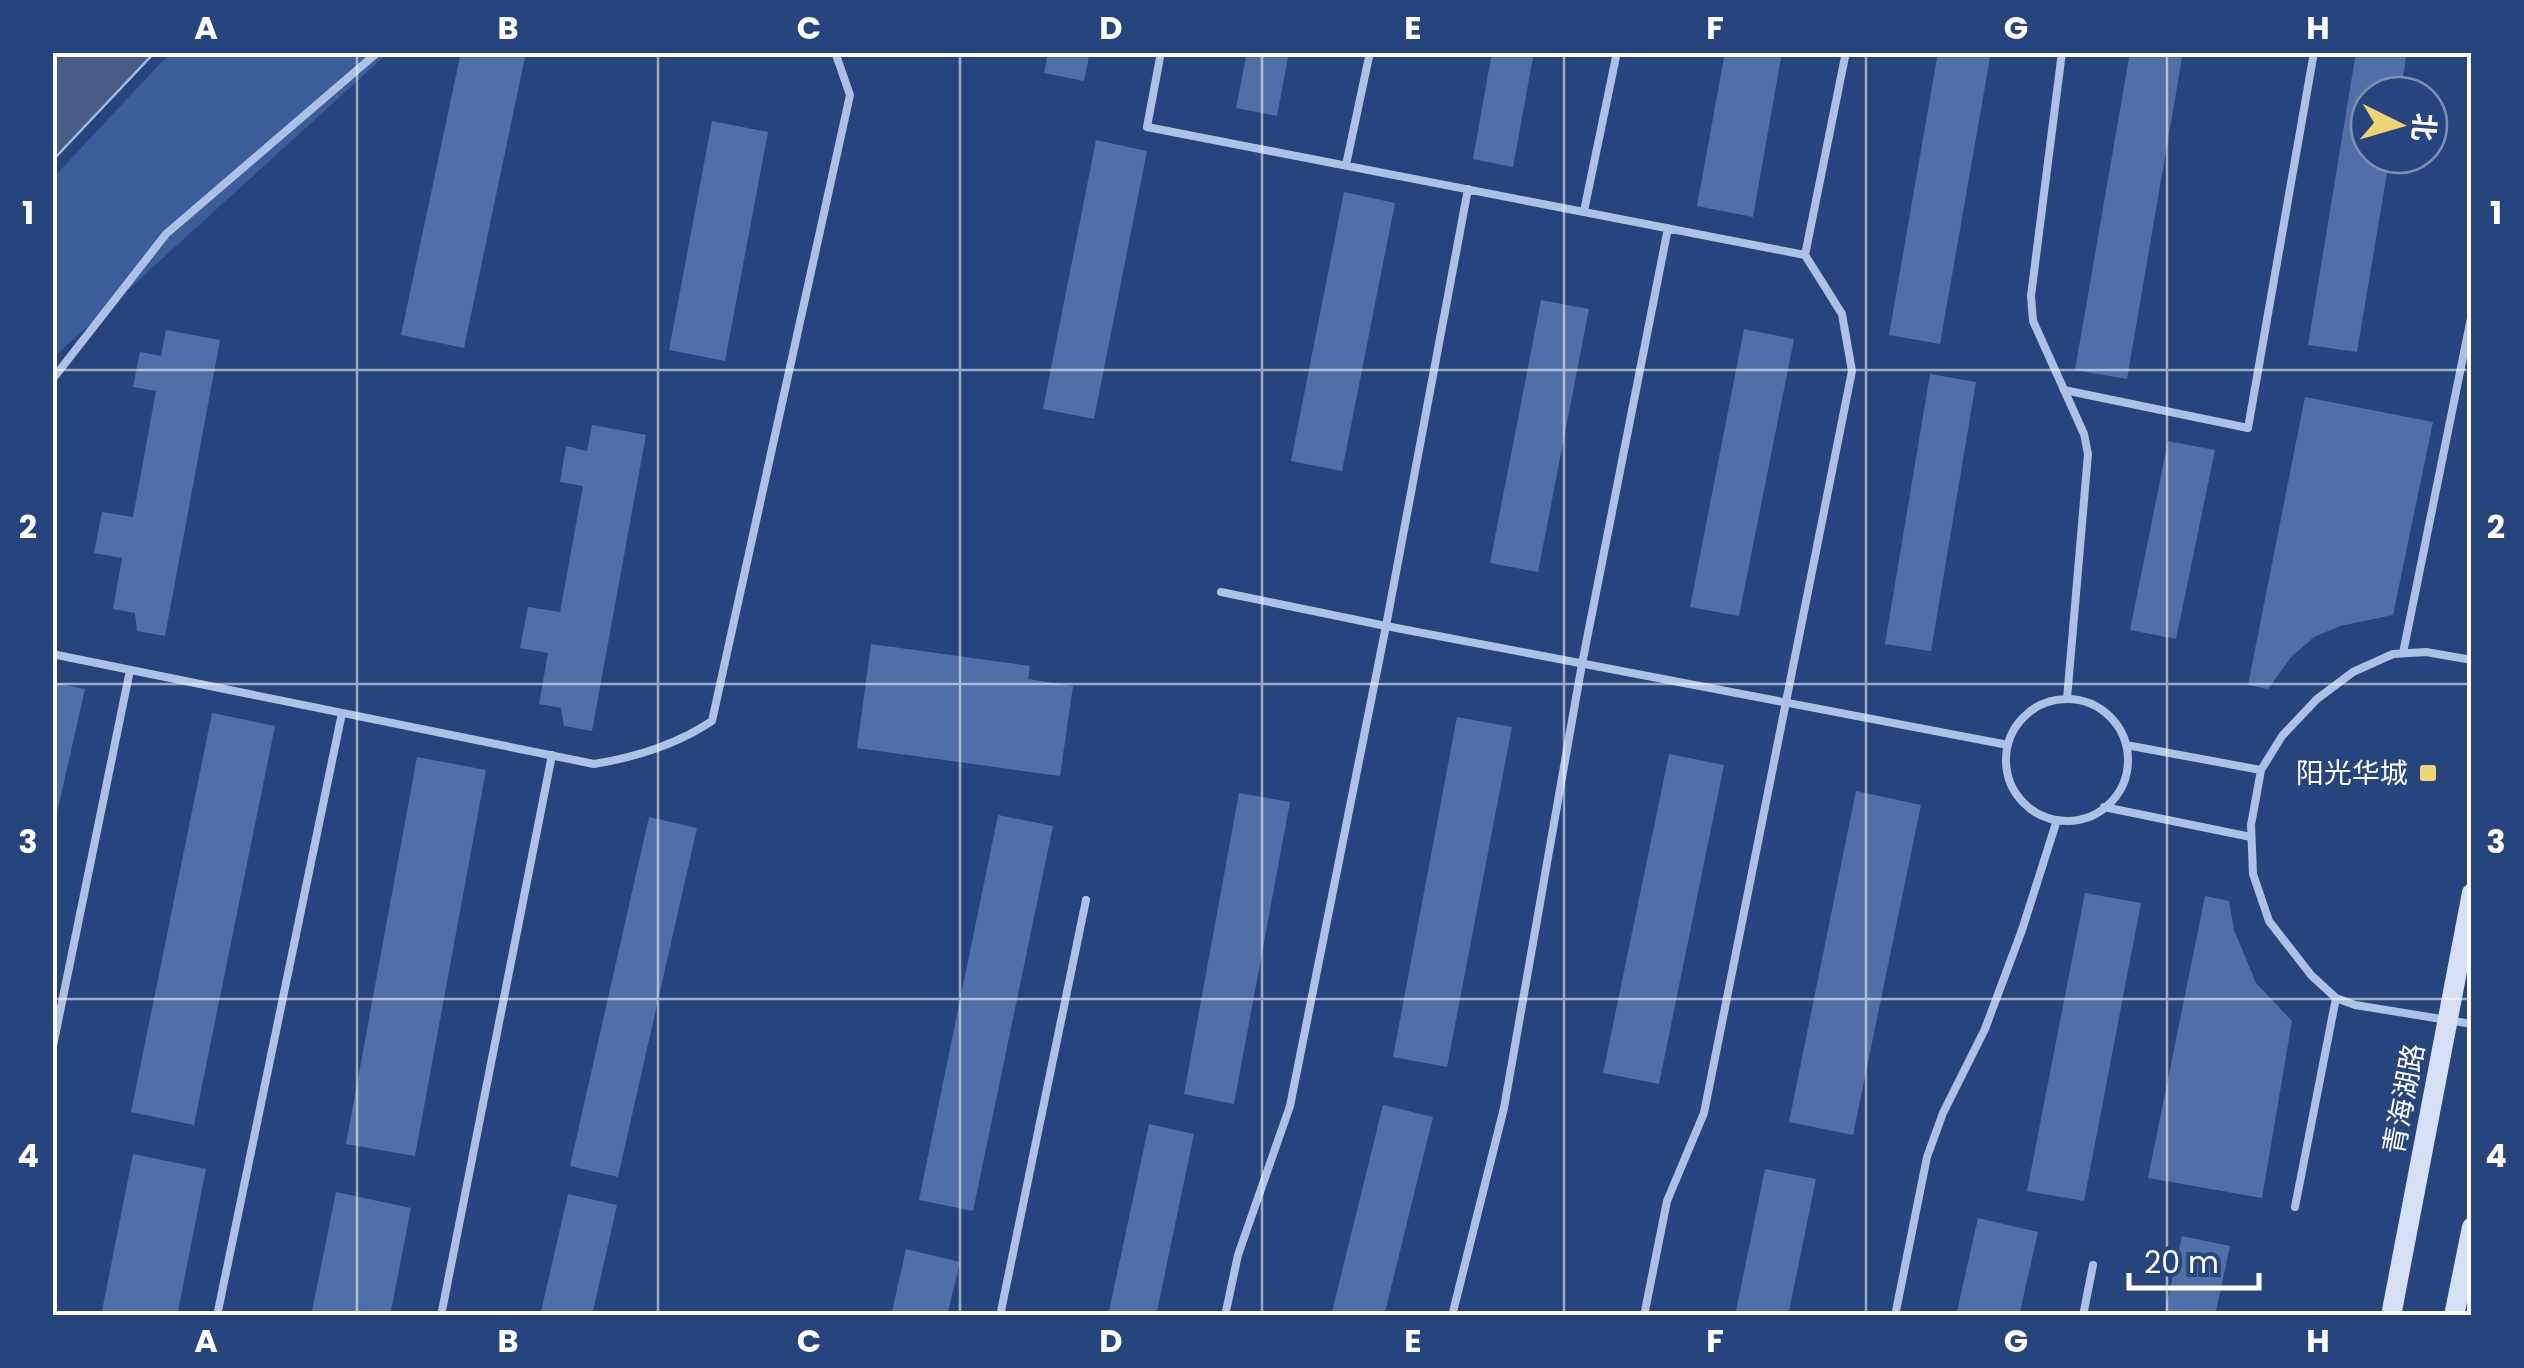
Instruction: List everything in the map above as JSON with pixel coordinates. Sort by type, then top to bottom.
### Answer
[{"type":"main road","name":"青海湖路","points":[[2391,1316],[2472,893]]},
{"type":"main road","points":[[2454,1316],[2472,1228]]},
{"type":"lane","points":[[52,380],[166,234],[378,52]]},
{"type":"lane","points":[[52,654],[594,764],[635,757],[689,736],[712,721],[850,95],[835,52]]},
{"type":"lane","points":[[1161,52],[1147,127],[1805,255]]},
{"type":"lane","points":[[1346,165],[1370,52]]},
{"type":"lane","points":[[1584,212],[1617,52]]},
{"type":"lane","points":[[1644,1316],[1667,1201],[1704,1113],[1852,372],[1842,314],[1805,255],[1846,52]]},
{"type":"lane","points":[[2062,52],[2031,296],[2033,321],[2084,434],[2088,454],[2067,698]]},
{"type":"lane","points":[[2064,390],[2248,428],[2314,52]]},
{"type":"lane","points":[[1225,1316],[1238,1256],[1290,1106],[1468,189]]},
{"type":"lane","points":[[1452,1316],[1504,1108],[1582,664],[1668,228]]},
{"type":"lane","points":[[2403,654],[2472,314]]},
{"type":"lane","points":[[1222,592],[2008,745]]},
{"type":"lane","points":[[2472,660],[2426,652],[2392,654],[2353,672],[2317,700],[2282,736],[2260,770],[2251,837],[2253,874],[2269,921],[2311,976],[2336,998],[2355,1005],[2472,1024]]},
{"type":"lane","points":[[52,1051],[130,670]]},
{"type":"lane","points":[[2067,698],[2087,702],[2105,712],[2118,726],[2126,745],[2128,765],[2123,785],[2112,802],[2077,820],[2057,820],[2038,814],[2022,802],[2006,766],[2008,745],[2016,726],[2029,712],[2047,702],[2067,698]]},
{"type":"lane","points":[[217,1316],[342,713]]},
{"type":"lane","points":[[2126,745],[2260,770]]},
{"type":"lane","points":[[441,1316],[552,756]]},
{"type":"lane","points":[[2104,807],[2251,837]]},
{"type":"lane","points":[[1895,1316],[1927,1156],[1985,1029],[2057,820]]},
{"type":"lane","points":[[1000,1316],[1086,900]]},
{"type":"lane","points":[[2295,1207],[2336,998]]},
{"type":"lane","points":[[2083,1316],[2093,1266]]},
{"type":"shaded area","points":[[52,53],[154,53],[53,160]]},
{"type":"shaded area","points":[[170,53],[388,53],[53,358],[53,178]]},
{"type":"building","points":[[461,52],[526,52],[464,348],[401,335]]},
{"type":"building","points":[[1048,52],[1090,52],[1084,81],[1044,73]]},
{"type":"building","points":[[1247,52],[1289,52],[1277,116],[1236,108]]},
{"type":"building","points":[[1492,52],[1534,52],[1513,167],[1473,159]]},
{"type":"building","points":[[1725,52],[1782,52],[1753,217],[1697,206]]},
{"type":"building","points":[[1938,52],[1991,52],[1940,344],[1889,335]]},
{"type":"building","points":[[2130,52],[2183,52],[2127,379],[2075,370]]},
{"type":"building","points":[[2356,52],[2407,52],[2403,75],[2352,75]]},
{"type":"building","points":[[2349,95],[2349,175],[2387,175],[2357,352],[2308,345]]},
{"type":"building","points":[[712,121],[768,132],[725,361],[669,350]]},
{"type":"building","points":[[1096,140],[1147,151],[1094,419],[1043,409]]},
{"type":"building","points":[[1344,192],[1395,203],[1342,471],[1291,461]]},
{"type":"building","points":[[1541,300],[1589,309],[1538,572],[1490,563]]},
{"type":"building","points":[[1744,329],[1794,339],[1739,616],[1690,607]]},
{"type":"building","points":[[166,330],[220,340],[165,636],[137,631],[135,613],[113,609],[122,558],[94,553],[102,512],[133,517],[156,391],[133,387],[140,352],[161,356]]},
{"type":"building","points":[[1930,374],[1976,382],[1931,651],[1885,644]]},
{"type":"building","points":[[2305,397],[2433,422],[2393,615],[2340,626],[2314,637],[2291,657],[2268,689],[2248,685]]},
{"type":"building","points":[[592,425],[646,435],[592,731],[564,726],[561,708],[539,704],[548,653],[520,648],[528,607],[560,612],[583,486],[560,482],[566,446],[587,451]]},
{"type":"building","points":[[2168,441],[2215,450],[2176,639],[2130,630]]},
{"type":"building","points":[[871,644],[1030,666],[1028,679],[1073,686],[1060,776],[857,748]]},
{"type":"building","points":[[52,682],[85,689],[54,826],[52,826]]},
{"type":"building","points":[[212,713],[275,726],[194,1125],[131,1112]]},
{"type":"building","points":[[1457,717],[1512,727],[1447,1067],[1393,1057]]},
{"type":"building","points":[[1669,754],[1724,765],[1659,1084],[1603,1073]]},
{"type":"building","points":[[417,757],[486,770],[415,1156],[346,1144]]},
{"type":"building","points":[[1856,791],[1921,805],[1853,1135],[1789,1122]]},
{"type":"building","points":[[1239,793],[1290,802],[1234,1104],[1184,1094]]},
{"type":"building","points":[[998,815],[1053,826],[973,1211],[919,1200]]},
{"type":"building","points":[[649,817],[697,828],[618,1177],[570,1166]]},
{"type":"building","points":[[2085,893],[2141,903],[2084,1201],[2027,1191]]},
{"type":"building","points":[[2205,896],[2229,901],[2234,930],[2256,983],[2292,1021],[2262,1198],[2148,1178]]},
{"type":"building","points":[[1383,1105],[1433,1117],[1384,1316],[1331,1316]]},
{"type":"building","points":[[1149,1124],[1194,1134],[1156,1316],[1108,1316]]},
{"type":"building","points":[[133,1154],[206,1169],[177,1316],[101,1316]]},
{"type":"building","points":[[1765,1169],[1816,1179],[1788,1316],[1735,1316]]},
{"type":"building","points":[[336,1192],[411,1208],[390,1316],[311,1316]]},
{"type":"building","points":[[568,1194],[617,1205],[592,1316],[540,1316]]},
{"type":"building","points":[[1978,1218],[2038,1232],[2019,1316],[1956,1316]]},
{"type":"building","points":[[2182,1236],[2230,1246],[2215,1316],[2164,1316]]},
{"type":"building","points":[[906,1249],[960,1262],[947,1316],[891,1316]]},
{"type":"place","name":"阳光华城","points":[[2428,773]]}]
